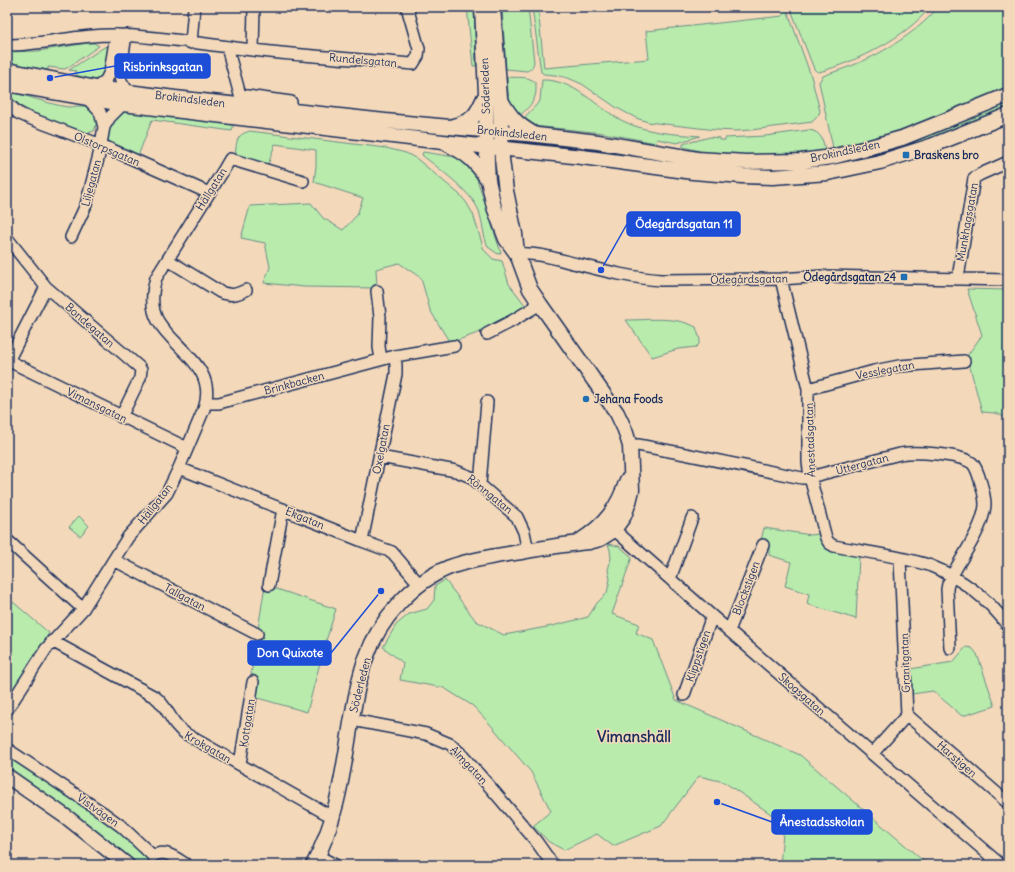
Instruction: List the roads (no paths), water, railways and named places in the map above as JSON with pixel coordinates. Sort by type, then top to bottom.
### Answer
[{"type":"main road","name":"Söderleden","points":[[482,7],[488,180],[494,207],[506,239],[517,254]]},
{"type":"main road","name":"Söderleden","points":[[316,861],[325,842],[334,816],[362,670],[375,637],[390,613],[432,576],[462,563],[477,559],[600,539],[610,525],[624,516],[632,490],[630,446],[625,430],[617,413],[530,289],[517,254],[515,234],[506,191],[493,7]]},
{"type":"main road","name":"Brokindsleden","points":[[7,79],[96,88],[125,98],[443,142],[735,176],[800,176],[856,168],[906,155],[1008,114]]},
{"type":"main road","name":"Brokindsleden","points":[[7,79],[87,98],[175,98],[598,142],[697,159],[774,162],[802,161],[864,149],[902,138],[1008,95]]},
{"type":"main road","points":[[451,127],[468,122],[475,116],[486,94]]},
{"type":"main road","points":[[500,98],[512,118],[525,129],[537,135]]},
{"type":"main road","points":[[443,142],[474,160],[488,180]]},
{"type":"main road","points":[[7,776],[69,819],[127,865]]},
{"type":"street","points":[[192,42],[194,7]]},
{"type":"street","points":[[253,50],[254,7]]},
{"type":"street","name":"Rundelsgatan","points":[[7,45],[30,44],[89,35],[121,35],[253,50],[413,64],[418,56],[419,50],[407,7]]},
{"type":"street","points":[[96,88],[109,76],[121,35]]},
{"type":"street","points":[[121,35],[120,74],[125,98]]},
{"type":"street","points":[[227,47],[240,95],[291,102]]},
{"type":"street","points":[[87,98],[100,112],[104,127]]},
{"type":"street","name":"Liljegatan","points":[[71,237],[86,205],[104,127],[125,98]]},
{"type":"street","name":"Olstorpsgatan","points":[[7,103],[18,112],[29,118],[101,145],[209,193]]},
{"type":"street","name":"Hällgatan","points":[[7,710],[38,660],[52,641],[83,609],[128,537],[166,493],[179,468],[206,403],[207,395],[205,381],[200,370],[162,326],[154,310],[152,297],[156,278],[230,159],[303,181]]},
{"type":"street","name":"Munkhagsgatan","points":[[958,278],[974,178],[1008,162]]},
{"type":"street","name":"Bondegatan","points":[[7,238],[46,287],[141,370],[140,378],[121,416]]},
{"type":"street","name":"Ödegårdsgatan","points":[[517,254],[529,253],[543,255],[642,279],[781,279],[823,276],[1008,280]]},
{"type":"street","points":[[168,260],[220,292],[229,295],[236,295],[246,290]]},
{"type":"street","name":"Ånestadsgatan","points":[[781,279],[808,389],[808,462],[810,478],[825,533],[829,542],[834,546],[900,558],[931,566],[952,576],[980,596],[1000,615],[1008,626]]},
{"type":"street","points":[[7,361],[46,287]]},
{"type":"street","points":[[377,291],[380,317],[379,347],[381,359]]},
{"type":"street","points":[[487,334],[540,304]]},
{"type":"street","name":"Brinkbacken","points":[[206,403],[219,403],[381,359],[454,346]]},
{"type":"street","name":"Oxelgatan","points":[[362,541],[396,374],[395,356]]},
{"type":"street","name":"Vimansgatan","points":[[7,361],[187,448]]},
{"type":"street","name":"Vesslegatan","points":[[808,389],[868,372],[899,366],[964,361]]},
{"type":"street","points":[[480,484],[488,402]]},
{"type":"street","name":"Uttergatan","points":[[630,446],[638,445],[802,478],[810,478],[888,457],[913,452],[943,455],[971,463],[975,467],[984,495],[985,509],[979,528],[952,576]]},
{"type":"street","name":"Rönngatan","points":[[380,457],[456,471],[471,477],[517,517],[524,532],[528,551]]},
{"type":"street","name":"Ekgatan","points":[[179,468],[392,552],[420,585]]},
{"type":"street","points":[[269,585],[282,509]]},
{"type":"street","points":[[670,579],[692,518]]},
{"type":"street","name":"Skogsgatan","points":[[610,525],[712,616],[1001,865]]},
{"type":"street","points":[[7,540],[83,609]]},
{"type":"street","name":"Blockstigen","points":[[730,631],[763,545]]},
{"type":"street","name":"Granitgatan","points":[[900,558],[907,715]]},
{"type":"street","name":"Tallgatan","points":[[114,560],[257,634]]},
{"type":"street","points":[[950,648],[947,589],[952,576]]},
{"type":"street","name":"Klippstigen","points":[[684,695],[712,616]]},
{"type":"street","name":"Krokgatan","points":[[52,641],[152,695],[160,701],[178,728],[325,813],[334,816]]},
{"type":"street","name":"Kottgatan","points":[[240,764],[246,734],[253,682]]},
{"type":"street","points":[[872,754],[907,715]]},
{"type":"street","name":"Harstigen","points":[[907,715],[1008,803]]},
{"type":"street","name":"Almgatan","points":[[352,720],[426,734],[450,744],[460,753],[536,841],[552,865]]},
{"type":"street","name":"Vistvägen","points":[[7,749],[102,812],[121,826],[153,856],[160,853],[168,854],[187,865]]},
{"type":"street","points":[[316,861],[335,865]]},
{"type":"place","name":"Risbrinksgatan","points":[[50,78]]},
{"type":"place","name":"Braskens bro","points":[[906,155]]},
{"type":"place","name":"Ödegårdsgatan 11","points":[[601,270]]},
{"type":"place","name":"Ödegårdsgatan 24","points":[[904,277]]},
{"type":"place","name":"Jehana Foods","points":[[586,399]]},
{"type":"place","name":"Don Quixote","points":[[381,591]]},
{"type":"place","name":"Ånestadsskolan","points":[[717,802]]},
{"type":"district","name":"Vimanshäll","points":[[634,736]]}]
